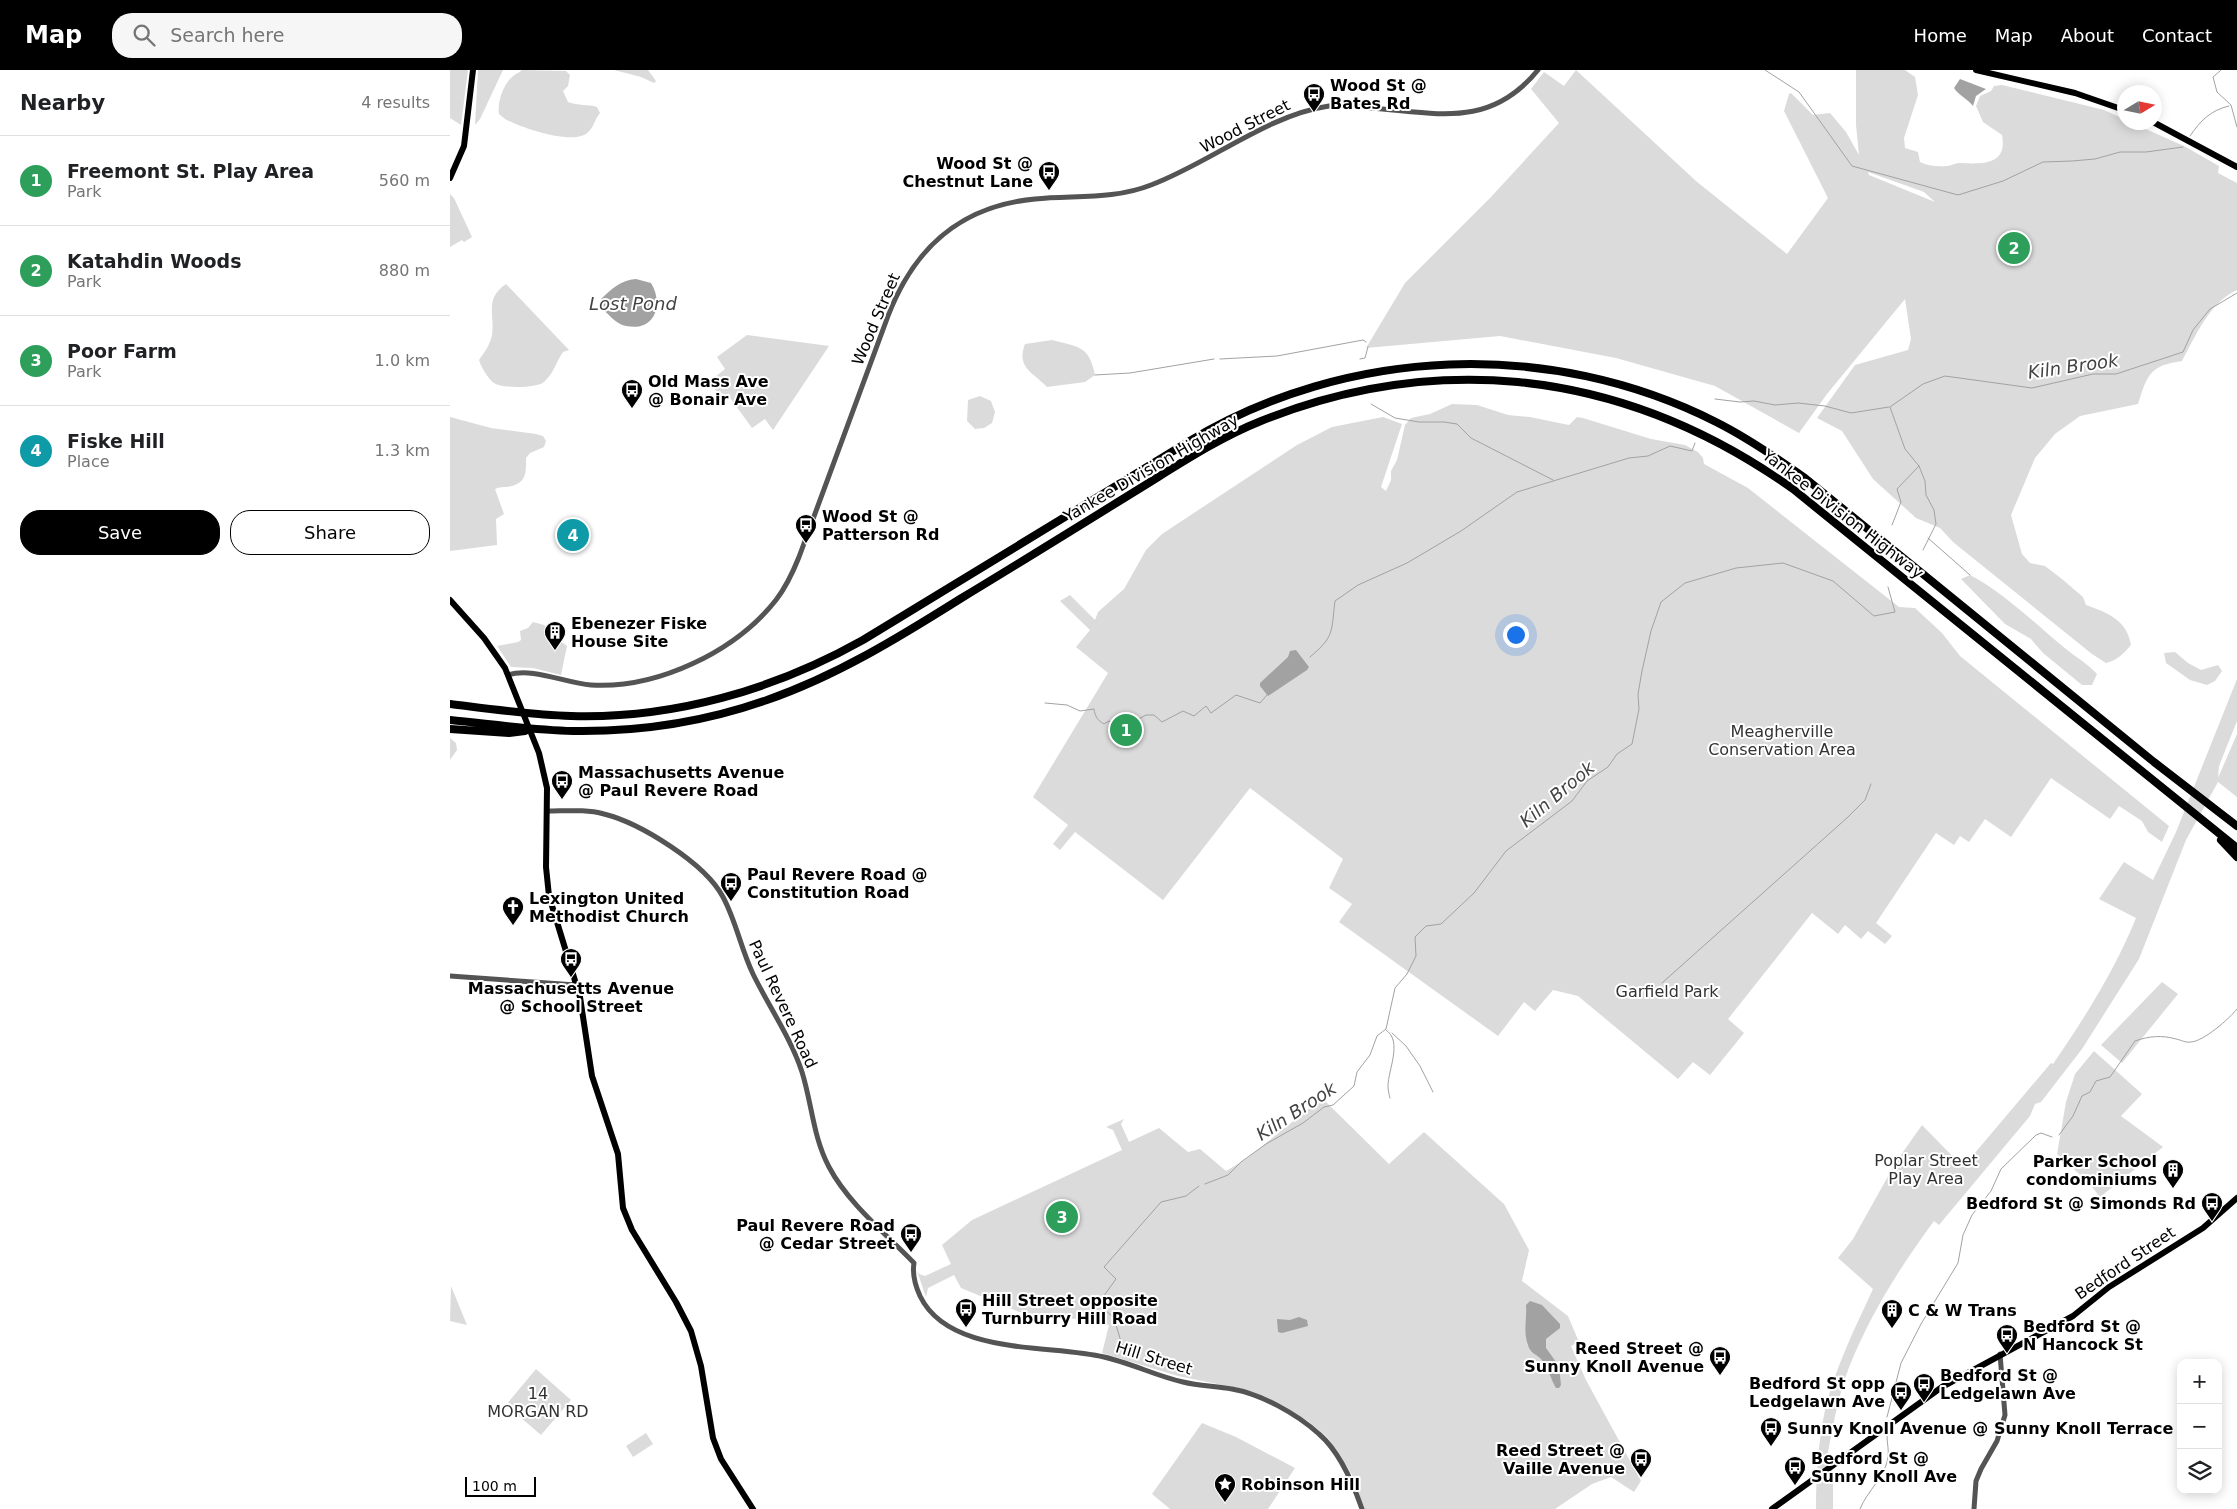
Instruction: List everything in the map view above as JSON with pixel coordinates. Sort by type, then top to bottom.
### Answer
[{"type":"highway","name":"Yankee Division Highway","points":[[450,704],[553,715],[618,715],[691,705],[753,689],[813,665],[871,636],[1188,442],[1246,410],[1326,382],[1378,371],[1445,364],[1498,364],[1545,369],[1621,385],[1661,398],[1703,416],[1753,443],[1805,478],[2154,762],[2237,826]]},
{"type":"highway","name":"Yankee Division Highway","points":[[450,720],[542,730],[593,731],[650,727],[714,716],[768,700],[820,679],[879,649],[1197,454],[1258,422],[1314,402],[1390,385],[1458,380],[1508,381],[1553,386],[1596,394],[1643,409],[1712,438],[1765,469],[1824,513],[2237,848]]},
{"type":"highway","points":[[450,729],[509,733],[542,730]]},
{"type":"highway","points":[[2201,819],[2237,857]]},
{"type":"main road","points":[[450,178],[464,142],[473,70]]},
{"type":"main road","points":[[1976,70],[2075,93],[2117,108]]},
{"type":"main road","points":[[2162,127],[2237,168]]},
{"type":"main road","points":[[450,600],[489,644],[508,675],[536,746],[545,776],[548,811],[546,867],[549,896],[576,985],[592,1076],[618,1154],[621,1197],[627,1220],[691,1331],[701,1366],[713,1438],[721,1459],[753,1509]]},
{"type":"main road","name":"Bedford Street","points":[[1772,1509],[1942,1387],[2073,1316],[2109,1287],[2203,1228],[2237,1198]]},
{"type":"street","name":"Wood Street","points":[[508,675],[530,673],[565,681],[595,685],[622,684],[646,680],[673,671],[713,652],[739,636],[763,615],[783,589],[799,557],[888,316],[901,286],[917,261],[932,243],[958,223],[976,214],[1008,203],[1035,199],[1112,195],[1150,186],[1182,172],[1274,123],[1300,112],[1317,108],[1332,105],[1453,114],[1484,110],[1520,89],[1538,70]]},
{"type":"street","name":"Paul Revere Road","points":[[548,811],[596,812],[630,823],[688,859],[717,888],[727,904],[747,962],[798,1062],[809,1094],[818,1141],[828,1166],[850,1196],[914,1263],[913,1277]]},
{"type":"street","points":[[450,976],[576,985]]},
{"type":"street","name":"Hill Street","points":[[913,1277],[921,1298],[932,1312],[956,1329],[974,1338],[995,1343],[1102,1356],[1171,1379],[1233,1389],[1264,1400],[1304,1422],[1328,1442],[1349,1477],[1362,1509]]},
{"type":"street","points":[[1974,1509],[1976,1481],[1998,1440],[2005,1415],[2000,1354]]},
{"type":"green space","points":[[450,70],[468,70],[461,125],[450,118]]},
{"type":"green space","points":[[478,70],[503,70],[480,119],[475,125]]},
{"type":"green space","points":[[522,70],[566,71],[570,75],[568,86],[563,91],[568,102],[597,107],[600,113],[589,131],[584,135],[576,137],[556,136],[522,126],[505,119],[499,114],[503,89],[512,77]]},
{"type":"green space","points":[[614,70],[648,70],[656,81],[654,83],[641,77]]},
{"type":"green space","points":[[1576,70],[1696,181],[1787,254],[1828,198],[1784,111],[1789,94],[1791,93],[1813,115],[1830,113],[1846,132],[1859,155],[1856,125],[1856,70],[1905,70],[1915,77],[1918,95],[1904,138],[1905,148],[1918,152],[1920,162],[1926,164],[1948,166],[1958,163],[1984,163],[1997,158],[2001,153],[2003,145],[2002,135],[1983,122],[1976,106],[1980,96],[1991,91],[1994,86],[2002,85],[2104,110],[2117,116],[2117,130],[2148,130],[2184,146],[2219,166],[2218,173],[2237,183],[2237,290],[2227,295],[2211,311],[2198,330],[2182,361],[2163,366],[2151,373],[2144,385],[2138,404],[2080,416],[2055,434],[2035,458],[2011,515],[2022,554],[2030,563],[2045,566],[2083,597],[2086,605],[2102,611],[2121,623],[2129,636],[2131,645],[2123,654],[2106,663],[2092,654],[1953,542],[1940,528],[1916,518],[1873,479],[1842,431],[1817,418],[1855,365],[1908,350],[1911,339],[1905,299],[1827,394],[1799,433],[1715,386],[1616,358],[1500,336],[1366,348],[1405,283],[1491,197],[1559,123],[1531,89],[1544,72],[1564,86]],"holes":[[[1868,172],[1924,192],[1935,202],[1869,175]]]},
{"type":"green space","points":[[450,194],[454,198],[472,237],[450,247]]},
{"type":"green space","points":[[506,284],[569,350],[563,352],[544,382],[534,386],[498,385],[488,376],[479,360],[492,335],[492,308],[495,295]]},
{"type":"green space","points":[[747,335],[829,346],[773,430],[765,419],[752,428],[728,395],[717,392],[710,381],[725,369],[717,357]]},
{"type":"green space","points":[[1052,340],[1075,346],[1086,353],[1095,375],[1085,382],[1047,387],[1027,369],[1024,364],[1023,352],[1025,344]]},
{"type":"green space","points":[[980,396],[991,401],[995,412],[992,423],[984,428],[975,429],[967,421],[968,400]]},
{"type":"green space","points":[[1452,404],[1477,405],[1508,415],[1530,417],[1569,425],[1577,417],[1583,418],[1651,439],[1685,445],[1698,452],[1703,458],[1704,464],[1748,488],[1899,607],[1915,608],[1942,633],[1960,656],[2169,826],[2162,842],[2148,832],[2142,821],[2119,806],[2110,819],[2051,778],[2011,837],[1985,819],[1969,842],[1960,836],[1954,845],[1936,833],[1876,923],[1892,936],[1885,944],[1868,931],[1861,939],[1845,925],[1838,934],[1812,913],[1728,1019],[1744,1033],[1710,1075],[1693,1062],[1678,1079],[1578,996],[1553,990],[1535,1011],[1524,1002],[1498,1036],[1339,922],[1352,904],[1329,888],[1343,859],[1250,788],[1163,900],[1075,832],[1060,850],[1053,844],[1068,825],[1033,797],[1108,673],[1076,647],[1090,630],[1060,601],[1070,595],[1095,620],[1098,612],[1124,589],[1146,550],[1162,534],[1297,445],[1332,427],[1383,417],[1402,424],[1381,487],[1386,491],[1391,480],[1391,471],[1397,460],[1405,425],[1411,418],[1430,414]]},
{"type":"green space","points":[[450,417],[491,428],[536,434],[543,436],[546,441],[544,447],[530,453],[526,458],[525,473],[522,480],[514,486],[495,489],[504,514],[496,519],[497,545],[450,551]]},
{"type":"green space","points":[[1970,575],[2008,600],[2097,674],[2092,685],[2082,685],[2043,653],[2031,639],[2005,624],[1961,579]]},
{"type":"green space","points":[[533,622],[544,625],[552,635],[567,646],[561,675],[533,668],[511,667],[497,646],[521,640],[520,631],[528,628]]},
{"type":"green space","points":[[2175,652],[2188,663],[2201,670],[2218,665],[2222,671],[2215,681],[2207,685],[2190,680],[2166,663],[2164,653]]},
{"type":"green space","name":"Poplar Street Play Area","points":[[2237,679],[2237,721],[2219,766],[2218,778],[2237,734],[2237,797],[2218,782],[2186,840],[2139,959],[2082,1049],[2041,1102],[2035,1104],[2030,1116],[1939,1225],[1934,1221],[1886,1292],[1856,1350],[1844,1381],[1838,1404],[1826,1463],[1833,1472],[1833,1509],[1816,1509],[1818,1460],[1829,1394],[1873,1289],[1838,1258],[1853,1239],[1896,1162],[1922,1125],[1963,1167],[2051,1063],[2053,1064],[2098,994],[2119,956],[2136,918],[2099,899],[2124,862],[2153,880],[2176,832]]},
{"type":"green space","points":[[450,738],[456,743],[457,750],[450,760]]},
{"type":"green space","points":[[2162,982],[2178,994],[2122,1063],[2101,1045]]},
{"type":"green space","points":[[2094,1051],[2142,1094],[2121,1116],[2163,1147],[2100,1197],[2088,1182],[2057,1154],[2066,1102],[2075,1074]]},
{"type":"green space","points":[[1322,1098],[1389,1164],[1424,1132],[1504,1204],[1529,1250],[1522,1281],[1568,1316],[1579,1342],[1571,1346],[1586,1380],[1641,1481],[1634,1492],[1611,1477],[1592,1484],[1555,1509],[1364,1509],[1355,1480],[1327,1437],[1308,1421],[1251,1391],[1178,1376],[1102,1353],[1109,1325],[1019,1312],[961,1288],[954,1275],[928,1288],[926,1297],[917,1271],[925,1276],[951,1264],[942,1245],[972,1220],[1122,1150],[1113,1130],[1106,1127],[1124,1119],[1121,1124],[1129,1142],[1159,1128],[1188,1152],[1200,1149],[1226,1171],[1246,1159]]},
{"type":"green space","points":[[451,1286],[467,1325],[450,1321]]},
{"type":"green space","name":"14 MORGAN RD","points":[[536,1369],[571,1400],[541,1435],[506,1405]]},
{"type":"green space","points":[[1202,1423],[1236,1437],[1295,1468],[1268,1509],[1170,1509],[1152,1494]]},
{"type":"green space","points":[[646,1433],[653,1444],[633,1457],[626,1446]]},
{"type":"water","points":[[1960,79],[1986,89],[1976,96],[1973,106],[1954,88]]},
{"type":"water","name":"Lost Pond","points":[[636,279],[651,283],[655,291],[657,299],[654,315],[644,325],[636,327],[622,325],[609,316],[601,307],[601,299],[621,283]]},
{"type":"water","points":[[1296,650],[1309,667],[1268,696],[1260,686],[1260,683],[1288,657],[1290,651]]},
{"type":"water","points":[[1530,1301],[1542,1305],[1560,1324],[1560,1328],[1546,1339],[1546,1348],[1559,1366],[1561,1385],[1559,1388],[1556,1388],[1544,1362],[1532,1352],[1528,1345],[1525,1330],[1526,1305]]},
{"type":"water","points":[[1299,1317],[1307,1320],[1308,1326],[1282,1333],[1278,1332],[1277,1319],[1290,1320]]},
{"type":"waterway","points":[[1765,70],[1799,92],[1852,166],[1958,195],[2003,181],[2043,162],[2095,159],[2120,152],[2146,152],[2183,147]]},
{"type":"waterway","name":"Kiln Brook","points":[[2221,70],[2213,77],[2217,92],[2231,105],[2237,127]]},
{"type":"waterway","points":[[2190,136],[2206,117],[2217,110],[2229,106]]},
{"type":"waterway","name":"Kiln Brook","points":[[1923,550],[1936,524],[1934,510],[1926,495],[1925,481],[1919,466],[1905,449],[1890,407],[1923,384],[1945,376],[2032,388],[2093,374],[2116,374],[2183,352],[2193,330],[2210,309],[2237,293]]},
{"type":"waterway","points":[[1220,359],[1277,356],[1363,340],[1366,342]]},
{"type":"waterway","points":[[1360,359],[1365,358],[1368,347]]},
{"type":"waterway","points":[[1095,375],[1130,373],[1214,359]]},
{"type":"waterway","name":"Kiln Brook","points":[[1715,399],[1740,402],[1754,401],[1775,405],[1798,403],[1825,406],[1851,413],[1889,407]]},
{"type":"waterway","points":[[1371,404],[1395,418],[1419,422],[1457,424],[1471,438],[1553,480]]},
{"type":"waterway","name":"Kiln Brook","points":[[1310,657],[1328,638],[1332,627],[1335,601],[1358,585],[1407,563],[1461,531],[1517,492],[1629,458],[1648,456],[1670,446],[1692,451],[1695,443]]},
{"type":"waterway","name":"Kiln Brook","points":[[1892,525],[1901,502],[1897,489],[1919,466]]},
{"type":"waterway","points":[[1928,538],[1970,575]]},
{"type":"waterway","name":"Kiln Brook","points":[[1205,1184],[1228,1175],[1241,1162],[1266,1144],[1303,1123],[1324,1107],[1333,1105],[1354,1086],[1357,1072],[1370,1055],[1377,1036],[1386,1029],[1395,988],[1407,974],[1416,956],[1415,937],[1426,926],[1441,924],[1474,893],[1506,851],[1572,801],[1587,781],[1608,767],[1617,754],[1632,744],[1639,709],[1638,694],[1642,671],[1651,631],[1661,602],[1685,583],[1736,568],[1783,563],[1833,581],[1874,616],[1895,612],[1888,587]]},
{"type":"waterway","name":"Kiln Brook","points":[[1045,703],[1067,705],[1080,711],[1094,709],[1097,718],[1104,724],[1109,721],[1122,728],[1146,715],[1154,715],[1162,722],[1183,711],[1194,716],[1206,706],[1211,713],[1236,695],[1260,703],[1267,695]]},
{"type":"waterway","points":[[1662,983],[1848,817],[1865,800],[1871,784]]},
{"type":"waterway","points":[[2059,1135],[2073,1116],[2082,1096],[2090,1092],[2096,1081],[2110,1077],[2135,1041],[2150,1037],[2171,1038],[2187,1042],[2196,1041],[2216,1029],[2237,1009]]},
{"type":"waterway","points":[[1386,1030],[1391,1035],[1394,1048],[1388,1086],[1390,1098]]},
{"type":"waterway","points":[[1392,1033],[1406,1046],[1420,1066],[1433,1092]]},
{"type":"waterway","points":[[1887,1417],[1901,1363],[1921,1324],[1958,1263],[1963,1235],[1972,1215],[1991,1191],[2001,1169],[2036,1135],[2041,1133],[2052,1137]]},
{"type":"waterway","name":"Kiln Brook","points":[[1116,1354],[1122,1345],[1114,1318],[1104,1309],[1103,1305],[1103,1297],[1116,1279],[1104,1267],[1161,1202],[1186,1196],[1199,1186]]},
{"type":"waterway","points":[[1860,1509],[1887,1464],[1887,1436]]},
{"type":"place","name":"Wood St @ Bates Rd","points":[[1314,113]]},
{"type":"place","name":"Wood St @ Chestnut Lane","points":[[1049,191]]},
{"type":"place","name":"Katahdin Woods","points":[[2014,248]]},
{"type":"place","name":"Old Mass Ave @ Bonair Ave","points":[[632,409]]},
{"type":"place","name":"Fiske Hill","points":[[573,535]]},
{"type":"place","name":"Wood St @ Patterson Rd","points":[[806,544]]},
{"type":"place","name":"Ebenezer Fiske House Site","points":[[555,651]]},
{"type":"place","name":"Freemont St. Play Area","points":[[1126,730]]},
{"type":"place","name":"Massachusetts Avenue @ Paul Revere Road","points":[[562,800]]},
{"type":"place","name":"Paul Revere Road @ Constitution Road","points":[[731,902]]},
{"type":"place","name":"Lexington United Methodist Church","points":[[513,926]]},
{"type":"place","name":"Massachusetts Avenue @ School Street","points":[[571,978]]},
{"type":"place","name":"Parker School condominiums","points":[[2173,1189]]},
{"type":"place","name":"Poor Farm","points":[[1062,1217]]},
{"type":"place","name":"Bedford St @ Simonds Rd","points":[[2212,1222]]},
{"type":"place","name":"Paul Revere Road @ Cedar Street","points":[[911,1253]]},
{"type":"place","name":"Hill Street opposite Turnburry Hill Road","points":[[966,1328]]},
{"type":"place","name":"C & W Trans","points":[[1892,1329]]},
{"type":"place","name":"Bedford St @ N Hancock St","points":[[2007,1354]]},
{"type":"place","name":"Reed Street @ Sunny Knoll Avenue","points":[[1720,1376]]},
{"type":"place","name":"Bedford St @ Ledgelawn Ave","points":[[1924,1403]]},
{"type":"place","name":"Bedford St opp Ledgelawn Ave","points":[[1901,1411]]},
{"type":"place","name":"Sunny Knoll Avenue @ Sunny Knoll Terrace","points":[[1771,1447]]},
{"type":"place","name":"Reed Street @ Vaille Avenue","points":[[1641,1478]]},
{"type":"place","name":"Bedford St @ Sunny Knoll Ave","points":[[1795,1486]]},
{"type":"place","name":"Robinson Hill","points":[[1225,1503]]},
{"type":"park label","name":"Meagherville Conservation Area","points":[[1782,740]]},
{"type":"park label","name":"Garfield Park","points":[[1667,991]]}]
